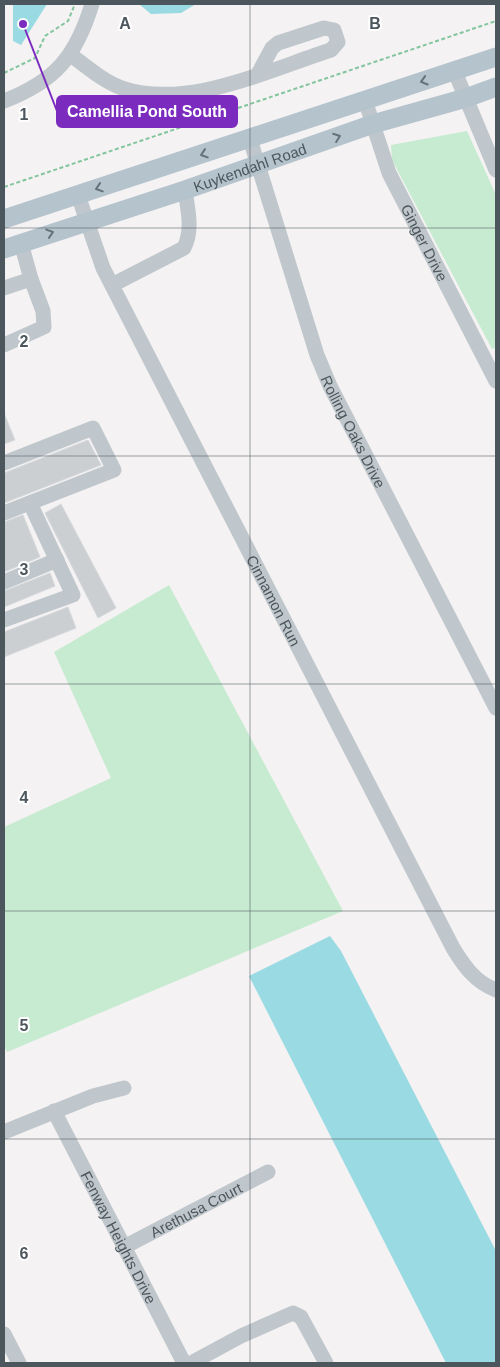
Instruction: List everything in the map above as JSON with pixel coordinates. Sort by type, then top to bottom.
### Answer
[{"type":"main road","name":"Kuykendahl Road","points":[[4,219],[496,57]]},
{"type":"main road","name":"Kuykendahl Road","points":[[12,246],[186,190],[373,124],[466,98],[496,86]]},
{"type":"street","points":[[4,101],[22,94],[44,80],[71,55],[85,28],[92,4]]},
{"type":"street","points":[[71,55],[97,74],[121,87],[145,94],[176,95],[204,92],[331,50],[338,42],[337,35],[334,30],[324,28],[278,43],[272,48],[258,74]]},
{"type":"street","points":[[455,72],[496,170]]},
{"type":"street","name":"Ginger Drive","points":[[364,100],[389,173],[496,381]]},
{"type":"street","name":"Rolling Oaks Drive","points":[[250,139],[317,355],[330,386],[496,708]]},
{"type":"street","points":[[112,285],[184,248],[190,237],[186,190]]},
{"type":"street","name":"Cinnamon Run","points":[[78,195],[95,250],[112,285],[453,948],[465,968],[478,981],[496,990]]},
{"type":"street","points":[[4,346],[44,327],[43,311],[31,279],[12,246]]},
{"type":"street","points":[[4,288],[31,279]]},
{"type":"street","points":[[4,463],[93,428],[114,470],[4,513]]},
{"type":"street","points":[[4,620],[73,595],[30,503]]},
{"type":"street","points":[[4,582],[57,560]]},
{"type":"street","points":[[4,1132],[92,1096],[124,1088]]},
{"type":"street","name":"Fenway Heights Drive","points":[[54,1111],[184,1363]]},
{"type":"street","name":"Arethusa Court","points":[[124,1247],[268,1172]]},
{"type":"street","points":[[191,1363],[241,1336],[293,1313],[301,1317],[326,1363]]},
{"type":"street","points":[[4,1334],[19,1363]]},
{"type":"path","points":[[4,73],[35,58],[45,36],[68,21],[75,4]]},
{"type":"path","points":[[4,187],[496,21]]},
{"type":"green space","points":[[467,131],[496,195],[496,347],[492,349],[392,160],[391,145]]},
{"type":"green space","points":[[169,585],[343,911],[7,1052],[4,1046],[4,827],[111,778],[54,652]]},
{"type":"water","points":[[13,4],[47,4],[21,45],[13,41]]},
{"type":"water","points":[[139,4],[196,4],[181,13],[151,14]]},
{"type":"water","points":[[330,936],[341,951],[496,1251],[496,1363],[446,1363],[249,976]]},
{"type":"building","points":[[4,413],[15,440],[4,444]]},
{"type":"building","points":[[88,440],[101,465],[4,503],[4,473]]},
{"type":"building","points":[[61,504],[116,608],[98,618],[45,513]]},
{"type":"building","points":[[23,515],[40,557],[4,572],[4,522]]},
{"type":"building","points":[[50,573],[55,586],[4,607],[4,591]]},
{"type":"building","points":[[68,607],[76,628],[4,657],[4,632]]},
{"type":"place","name":"Camellia Pond South","points":[[23,24]]}]
